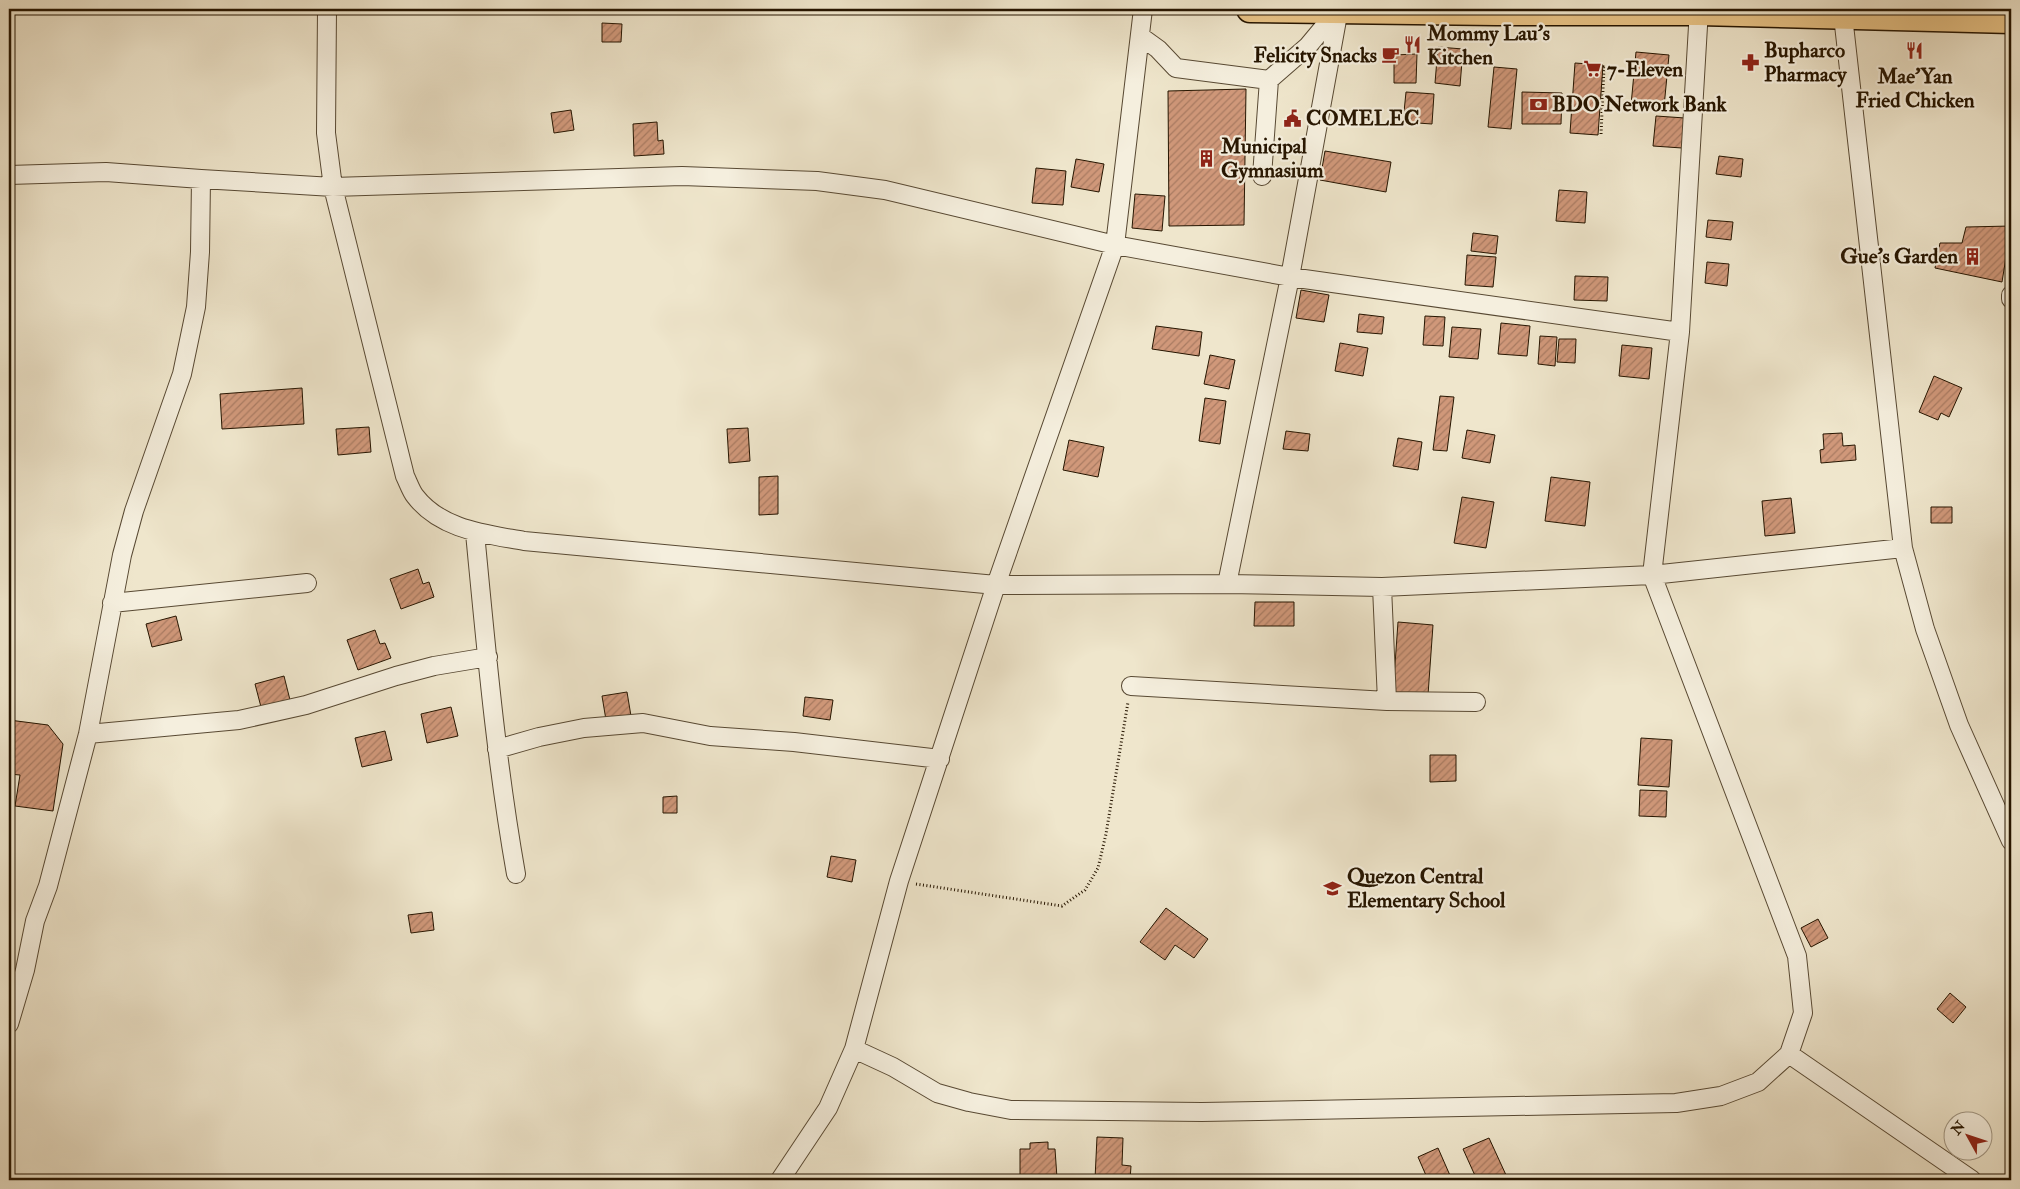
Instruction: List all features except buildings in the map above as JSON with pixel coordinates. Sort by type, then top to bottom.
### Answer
[{"type":"highway","points":[[1250,9],[1699,10],[1811,12],[1843,16],[1999,16]]},
{"type":"street","points":[[328,9],[326,133],[333,187],[405,476],[415,496],[435,514],[460,528],[475,533],[524,541],[996,584],[1227,584],[1382,587],[1652,575],[1903,548]]},
{"type":"street","points":[[780,1180],[828,1108],[854,1049],[899,881],[996,584],[1115,245],[1143,9]]},
{"type":"street","points":[[1262,176],[1269,80],[1308,46],[1339,9]]},
{"type":"street","points":[[1227,584],[1290,277],[1339,9]]},
{"type":"street","points":[[854,1049],[893,1067],[937,1093],[968,1102],[1011,1110],[1093,1112],[1202,1112],[1676,1103],[1721,1096],[1758,1082],[1789,1054],[1803,1013],[1797,956],[1652,575],[1680,332],[1699,10]]},
{"type":"street","points":[[1843,16],[1903,548],[1925,629],[1959,725],[2011,841]]},
{"type":"street","points":[[1140,36],[1158,49],[1176,68],[1269,80]]},
{"type":"street","points":[[9,175],[106,172],[201,180],[333,187],[682,176],[817,181],[885,190],[1115,245],[1290,277],[1680,332]]},
{"type":"street","points":[[9,1024],[25,970],[35,921],[48,886],[88,734],[122,555],[134,511],[182,374],[194,317],[200,252],[201,180]]},
{"type":"street","points":[[475,533],[497,749],[505,812],[516,874]]},
{"type":"street","points":[[112,603],[307,583]]},
{"type":"street","points":[[1382,587],[1387,701]]},
{"type":"street","points":[[88,734],[239,720],[306,705],[415,671],[488,657]]},
{"type":"street","points":[[1131,686],[1387,701],[1476,702]]},
{"type":"street","points":[[497,749],[539,737],[584,728],[643,723],[710,736],[794,742],[940,759]]},
{"type":"street","points":[[1789,1054],[1972,1180]]},
{"type":"path","points":[[1601,134],[1604,67],[1612,67]]},
{"type":"path","points":[[899,881],[1062,906],[1085,890],[1098,868],[1106,834],[1131,686]]},
{"type":"place","name":"Mommy Lau's Kitchen","points":[[1413,45]]},
{"type":"place","name":"Mae'Yan Fried Chicken","points":[[1915,51]]},
{"type":"place","name":"Felicity Snacks","points":[[1391,55]]},
{"type":"place","name":"Bupharco Pharmacy","points":[[1750,62]]},
{"type":"place","name":"7-Eleven","points":[[1593,69]]},
{"type":"place","name":"BDO Network Bank","points":[[1538,104]]},
{"type":"place","name":"COMELEC","points":[[1292,118]]},
{"type":"place","name":"Municipal Gymnasium","points":[[1207,158]]},
{"type":"place","name":"Gue's Garden","points":[[1972,256]]},
{"type":"place","name":"Quezon Central Elementary School","points":[[1333,888]]}]
